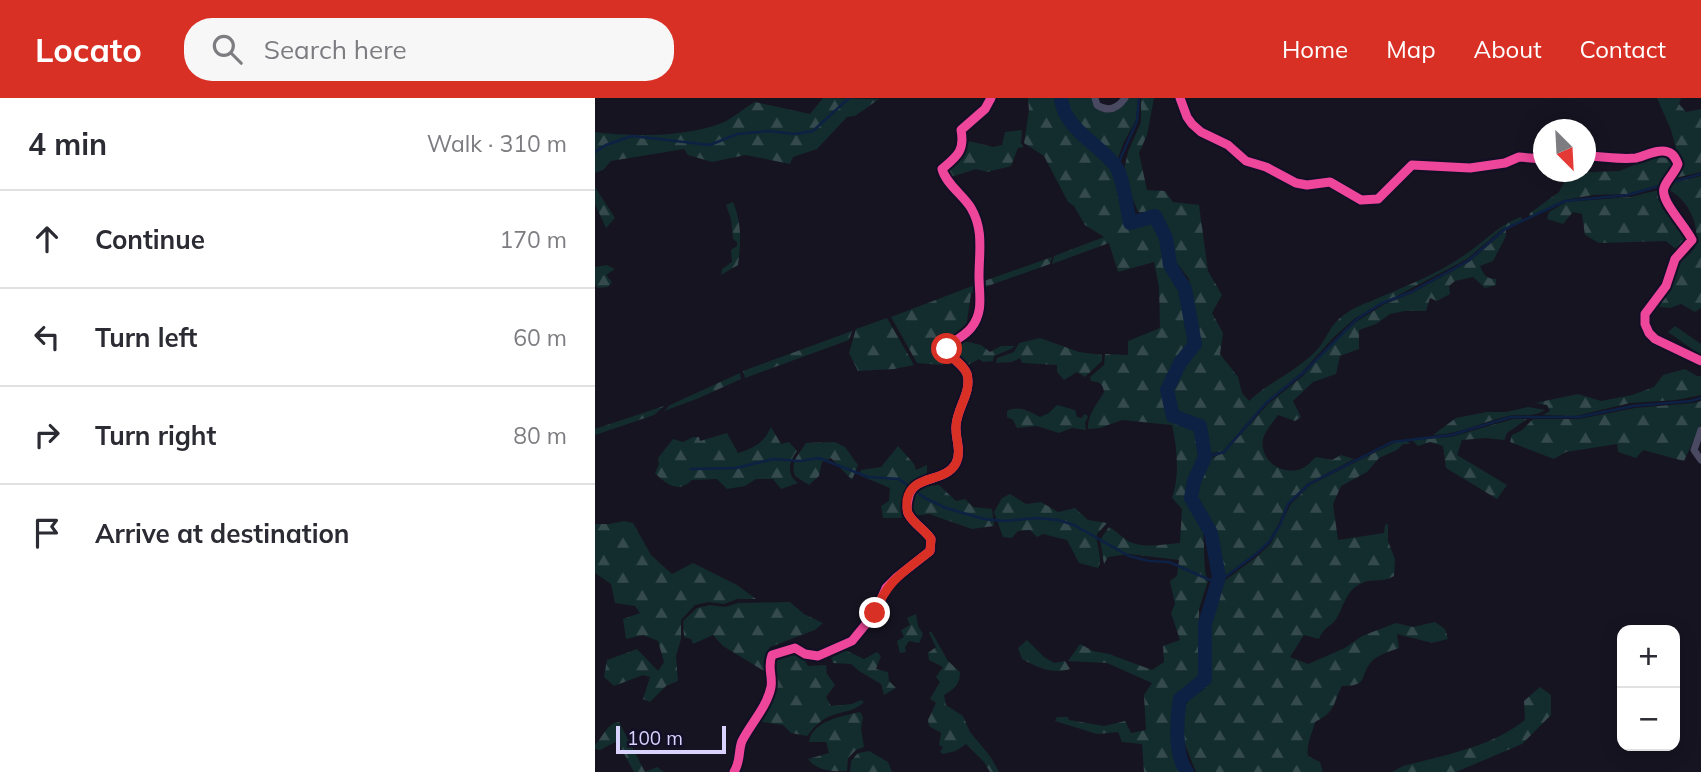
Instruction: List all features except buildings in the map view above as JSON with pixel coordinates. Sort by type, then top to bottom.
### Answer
[{"type":"street","points":[[734,772],[739,764],[741,744],[767,700],[772,655],[795,648],[805,654],[818,656],[852,640],[871,619],[886,588],[930,551],[931,539],[909,517],[908,495],[915,485],[944,475],[956,463],[958,446],[955,426],[969,385],[965,368],[949,355],[947,349],[952,342],[972,328],[980,310],[982,294],[979,273],[981,245],[977,218],[942,169],[964,143],[961,130],[985,108],[991,98]]},
{"type":"street","points":[[1095,98],[1097,106],[1108,110],[1118,107],[1125,98]]},
{"type":"street","points":[[1180,98],[1187,117],[1201,132],[1228,145],[1246,161],[1266,167],[1296,183],[1307,185],[1330,182],[1361,200],[1378,199],[1412,165],[1470,168],[1505,163],[1519,157],[1533,158]]},
{"type":"street","points":[[1596,157],[1624,159],[1659,151],[1675,156],[1678,164],[1663,192],[1665,201],[1692,240],[1675,260],[1666,286],[1644,314],[1645,324],[1655,339],[1701,361]]},
{"type":"street","points":[[1701,430],[1694,450],[1701,460]]},
{"type":"green space","points":[[823,98],[879,99],[855,116],[847,117],[817,149],[793,157],[790,164],[746,155],[712,162],[688,155],[684,149],[611,161],[603,170],[595,173],[595,132],[642,135],[693,131],[722,123],[755,102],[810,114]]},
{"type":"green space","points":[[1028,98],[1059,98],[1060,108],[1079,136],[1115,167],[1130,228],[1152,220],[1164,240],[1167,268],[1183,291],[1190,342],[1166,380],[1163,395],[1166,412],[1172,419],[1195,431],[1200,448],[1201,457],[1188,483],[1187,493],[1202,527],[1208,581],[1199,609],[1200,678],[1177,697],[1173,727],[1179,772],[1144,772],[1142,744],[1122,742],[1118,732],[1097,734],[1055,721],[1057,717],[1068,717],[1069,720],[1104,726],[1125,721],[1131,733],[1146,730],[1144,695],[1152,683],[1107,663],[1068,661],[1080,644],[1093,651],[1152,670],[1164,662],[1163,646],[1180,640],[1171,613],[1175,604],[1170,581],[1177,576],[1179,560],[1129,554],[1108,557],[1104,564],[1100,540],[1109,527],[1130,542],[1138,544],[1180,543],[1182,509],[1172,498],[1177,462],[1172,425],[1122,420],[1100,428],[1088,429],[1091,414],[1104,392],[1102,385],[1091,381],[1090,377],[1104,365],[1105,354],[1128,355],[1128,341],[1160,328],[1159,287],[1154,262],[1118,272],[1109,243],[1052,264],[1054,256],[1104,237],[1085,225],[1074,206],[1068,202],[1044,156],[1024,143],[1029,111]]},
{"type":"green space","points":[[1063,98],[1092,98],[1100,110],[1109,111],[1119,107],[1128,98],[1138,98],[1136,120],[1116,164],[1076,126],[1069,117]]},
{"type":"green space","points":[[1141,98],[1154,98],[1147,135],[1139,153],[1147,190],[1165,191],[1173,202],[1199,205],[1208,271],[1222,295],[1212,313],[1223,333],[1220,354],[1238,377],[1242,393],[1249,401],[1307,359],[1320,347],[1333,325],[1347,313],[1441,270],[1504,225],[1521,217],[1522,220],[1502,229],[1467,259],[1355,318],[1301,373],[1265,403],[1223,451],[1207,454],[1203,425],[1180,414],[1171,389],[1198,343],[1189,279],[1174,259],[1167,226],[1155,213],[1138,212],[1123,174],[1128,152],[1141,122]]},
{"type":"green space","points":[[1657,98],[1681,98],[1679,104],[1686,112],[1701,109],[1701,172],[1675,178],[1680,163],[1671,130]]},
{"type":"green space","points":[[1022,130],[1021,144],[1024,147],[1018,148],[1011,166],[987,172],[976,169],[951,177],[947,172],[969,141],[993,147],[1002,145],[1005,132]]},
{"type":"green space","points":[[1662,154],[1670,156],[1675,167],[1662,184],[1627,194],[1593,195],[1564,200],[1529,217],[1530,213],[1559,192],[1564,182],[1596,182],[1596,172],[1619,171]]},
{"type":"green space","points":[[1701,176],[1701,308],[1695,312],[1681,304],[1670,308],[1653,306],[1668,289],[1679,263],[1695,247],[1696,230],[1691,213],[1681,199],[1667,189],[1669,184]]},
{"type":"green space","points":[[595,187],[615,218],[606,228],[595,204]]},
{"type":"green space","points":[[1659,190],[1662,208],[1687,236],[1686,243],[1678,251],[1666,241],[1599,243],[1585,235],[1582,214],[1573,212],[1563,224],[1547,219],[1549,212],[1566,202],[1630,197]]},
{"type":"green space","points":[[733,202],[740,233],[738,265],[721,275],[722,269],[732,262],[731,250],[737,246],[726,205]]},
{"type":"green space","points":[[1506,230],[1506,236],[1493,261],[1480,266],[1486,276],[1496,279],[1496,285],[1485,288],[1473,277],[1455,281],[1449,286],[1450,294],[1437,301],[1430,298],[1426,311],[1390,314],[1376,324],[1359,330],[1359,349],[1340,356],[1336,374],[1313,382],[1293,401],[1301,417],[1295,421],[1278,415],[1263,439],[1265,454],[1274,465],[1281,469],[1295,470],[1305,467],[1316,457],[1332,460],[1341,455],[1354,459],[1307,484],[1287,504],[1268,542],[1219,580],[1214,536],[1196,490],[1208,459],[1224,453],[1268,404],[1303,376],[1337,338],[1359,320],[1469,262]]},
{"type":"green space","points":[[1052,257],[1050,264],[985,287],[984,281]]},
{"type":"green space","points":[[607,265],[615,269],[606,275],[612,282],[608,287],[598,288],[595,285],[595,267]]},
{"type":"green space","points":[[975,285],[966,328],[947,345],[946,361],[942,365],[917,363],[891,317]]},
{"type":"green space","points":[[887,318],[914,365],[858,371],[849,353],[856,329]]},
{"type":"green space","points":[[1675,326],[1701,344],[1701,355],[1668,332]]},
{"type":"green space","points":[[852,331],[849,340],[745,378],[743,371]]},
{"type":"green space","points":[[1040,338],[1079,352],[1102,355],[1102,361],[1085,377],[1077,372],[1064,380],[1057,372],[1057,365],[1022,363],[1020,358],[1012,362],[996,363],[997,358],[1014,352],[1019,343]]},
{"type":"green space","points":[[964,341],[981,345],[990,352],[1001,346],[1015,346],[994,356],[993,361],[983,362],[979,359],[968,365],[953,355],[951,349],[955,344]]},
{"type":"green space","points":[[1685,369],[1701,376],[1701,395],[1676,400],[1630,403],[1576,416],[1543,415],[1550,411],[1547,405],[1535,403],[1578,394],[1601,401],[1632,395],[1654,387],[1663,375]]},
{"type":"green space","points":[[740,373],[741,379],[664,411],[670,405]]},
{"type":"green space","points":[[1701,401],[1701,424],[1684,461],[1643,450],[1636,458],[1618,452],[1617,444],[1566,452],[1554,459],[1510,442],[1512,435],[1521,431],[1533,419],[1579,419],[1635,408]]},
{"type":"green space","points":[[1057,405],[1075,410],[1077,417],[1082,418],[1084,414],[1088,416],[1086,430],[1072,428],[1059,433],[1037,426],[1017,428],[1013,420],[1007,417],[1007,411],[1016,409],[1040,417]]},
{"type":"green space","points":[[664,406],[654,415],[595,435],[595,429]]},
{"type":"green space","points":[[1528,407],[1545,410],[1531,415],[1508,416],[1462,430],[1433,435],[1456,418]]},
{"type":"green space","points":[[1513,419],[1527,419],[1507,433],[1504,440],[1462,440],[1457,455],[1507,485],[1497,499],[1446,468],[1443,446],[1430,442],[1418,446],[1412,440],[1451,437]]},
{"type":"green space","points":[[771,427],[781,444],[789,442],[797,451],[792,459],[790,472],[798,483],[781,489],[773,479],[756,479],[745,486],[727,489],[717,479],[692,480],[677,487],[668,484],[655,473],[659,464],[658,458],[673,439],[683,442],[699,437],[700,441],[727,433],[738,453],[758,444]]},
{"type":"green space","points":[[1407,441],[1410,444],[1403,444],[1397,450],[1379,458],[1367,472],[1341,486],[1333,504],[1338,540],[1384,533],[1385,525],[1388,524],[1388,541],[1395,559],[1394,576],[1356,586],[1336,619],[1323,631],[1319,639],[1304,635],[1290,657],[1308,664],[1345,648],[1362,636],[1396,623],[1413,627],[1435,622],[1445,629],[1448,639],[1432,643],[1397,634],[1399,648],[1373,660],[1361,682],[1342,686],[1331,711],[1315,722],[1309,743],[1308,756],[1320,762],[1323,772],[1196,772],[1184,742],[1182,725],[1189,699],[1203,690],[1211,680],[1207,623],[1220,584],[1271,543],[1291,504],[1310,485],[1394,443]]},
{"type":"green space","points":[[835,442],[845,447],[858,465],[852,480],[831,458],[822,462],[819,476],[809,485],[795,476],[794,462],[806,443]]},
{"type":"green space","points":[[898,446],[916,470],[927,465],[927,473],[905,491],[902,518],[883,518],[881,506],[889,501],[890,488],[859,475],[861,470],[881,467]]},
{"type":"green space","points":[[939,485],[956,501],[965,499],[973,507],[992,509],[994,526],[972,529],[929,514],[913,516],[909,507],[916,493],[928,486]]},
{"type":"green space","points":[[1010,494],[1026,504],[1041,502],[1058,512],[1075,508],[1088,520],[1107,523],[1097,534],[1100,560],[1098,568],[1079,563],[1067,540],[1043,534],[1037,537],[1030,530],[1018,531],[1012,538],[1003,537],[994,512],[1002,498]]},
{"type":"green space","points":[[624,521],[633,523],[651,555],[672,574],[693,563],[737,585],[756,599],[695,605],[681,620],[681,639],[676,656],[678,681],[666,686],[650,702],[643,699],[650,677],[643,675],[614,686],[604,677],[607,660],[637,649],[658,671],[664,662],[658,641],[643,635],[626,639],[623,619],[640,613],[635,606],[615,603],[611,584],[595,573],[595,524]]},
{"type":"green space","points":[[790,602],[804,614],[823,623],[815,630],[770,647],[766,654],[764,671],[723,646],[713,635],[693,644],[691,639],[684,637],[683,621],[697,608],[710,605],[725,607],[738,603]]},
{"type":"green space","points":[[916,614],[923,634],[919,643],[909,641],[905,647],[906,652],[900,653],[897,641],[904,637],[901,630],[910,625],[907,618]]},
{"type":"green space","points":[[931,631],[948,661],[960,672],[956,686],[944,695],[946,705],[963,716],[970,732],[990,756],[999,772],[990,772],[966,744],[956,751],[943,754],[940,752],[943,747],[939,745],[941,733],[929,726],[928,720],[936,703],[930,699],[940,682],[936,677],[943,667],[929,660],[928,653],[936,647],[929,633]]},
{"type":"green space","points":[[1027,640],[1044,657],[1054,663],[1065,661],[1070,669],[1051,671],[1022,659],[1018,648]]},
{"type":"green space","points":[[845,650],[864,659],[877,652],[881,656],[876,669],[888,672],[889,681],[896,688],[884,695],[881,684],[851,664],[833,663],[831,657]]},
{"type":"green space","points":[[799,652],[808,666],[826,665],[827,674],[835,685],[826,697],[831,706],[852,704],[861,700],[864,702],[825,719],[807,736],[791,733],[783,725],[762,722],[773,698],[775,663],[779,658]]},
{"type":"green space","points":[[1540,687],[1551,695],[1551,715],[1522,744],[1456,772],[1392,772],[1403,766],[1483,744],[1512,729],[1525,720],[1524,701]]},
{"type":"green space","points":[[860,712],[863,717],[861,729],[864,747],[848,758],[847,771],[826,770],[808,759],[829,753],[826,742],[809,742],[816,729],[829,721]]},
{"type":"green space","points":[[619,722],[645,772],[634,772],[617,741],[600,750],[595,749],[595,745],[608,728]]},
{"type":"green space","points":[[869,751],[888,762],[892,772],[850,772],[851,761],[858,753]]},
{"type":"green space","points":[[657,767],[664,772],[645,772]]},
{"type":"waterway","points":[[595,152],[632,136],[710,145],[737,134],[768,131],[795,134],[813,131],[849,98]]},
{"type":"waterway","points":[[1061,98],[1063,109],[1075,127],[1108,157],[1118,170],[1130,223],[1155,216],[1166,238],[1170,265],[1185,289],[1195,344],[1180,363],[1167,390],[1173,416],[1200,426],[1205,457],[1194,481],[1191,498],[1211,533],[1219,577],[1205,624],[1205,679],[1180,699],[1178,747],[1187,772]]},
{"type":"waterway","points":[[1117,166],[1137,121],[1139,98]]},
{"type":"waterway","points":[[1205,457],[1224,452],[1266,403],[1303,373],[1357,319],[1380,304],[1411,292],[1468,261],[1505,229],[1565,201],[1628,195],[1701,174]]},
{"type":"waterway","points":[[691,469],[736,468],[773,459],[800,461],[819,458],[868,477],[899,479],[925,498],[946,508],[984,519],[1004,521],[1037,518],[1074,525],[1129,556],[1169,562],[1217,583],[1269,542],[1280,525],[1288,504],[1309,484],[1392,442],[1451,435],[1511,417],[1579,417],[1633,406],[1701,398]]},
{"type":"cycle path","points":[[734,772],[742,741],[769,694],[772,655],[795,648],[805,654],[818,656],[852,641],[875,613],[886,588],[930,551],[931,539],[908,513],[908,500],[916,486],[951,470],[958,458],[956,426],[968,381],[965,370],[947,349],[971,328],[978,316],[980,303],[978,225],[971,208],[947,180],[942,169],[961,148],[961,130],[985,109],[991,98]]},
{"type":"cycle path","points":[[1180,98],[1192,124],[1201,132],[1228,145],[1246,161],[1266,167],[1296,183],[1307,185],[1330,182],[1361,200],[1378,199],[1412,165],[1470,168],[1505,163],[1519,157],[1533,158]]},
{"type":"cycle path","points":[[1596,156],[1636,158],[1664,151],[1676,159],[1678,164],[1665,185],[1664,193],[1669,206],[1692,240],[1675,259],[1666,286],[1645,314],[1645,324],[1655,339],[1701,361]]},
{"type":"route","points":[[875,613],[886,588],[930,551],[932,545],[931,539],[909,517],[908,495],[915,485],[944,475],[956,463],[958,456],[955,426],[969,385],[965,368],[949,355],[947,349]]}]
